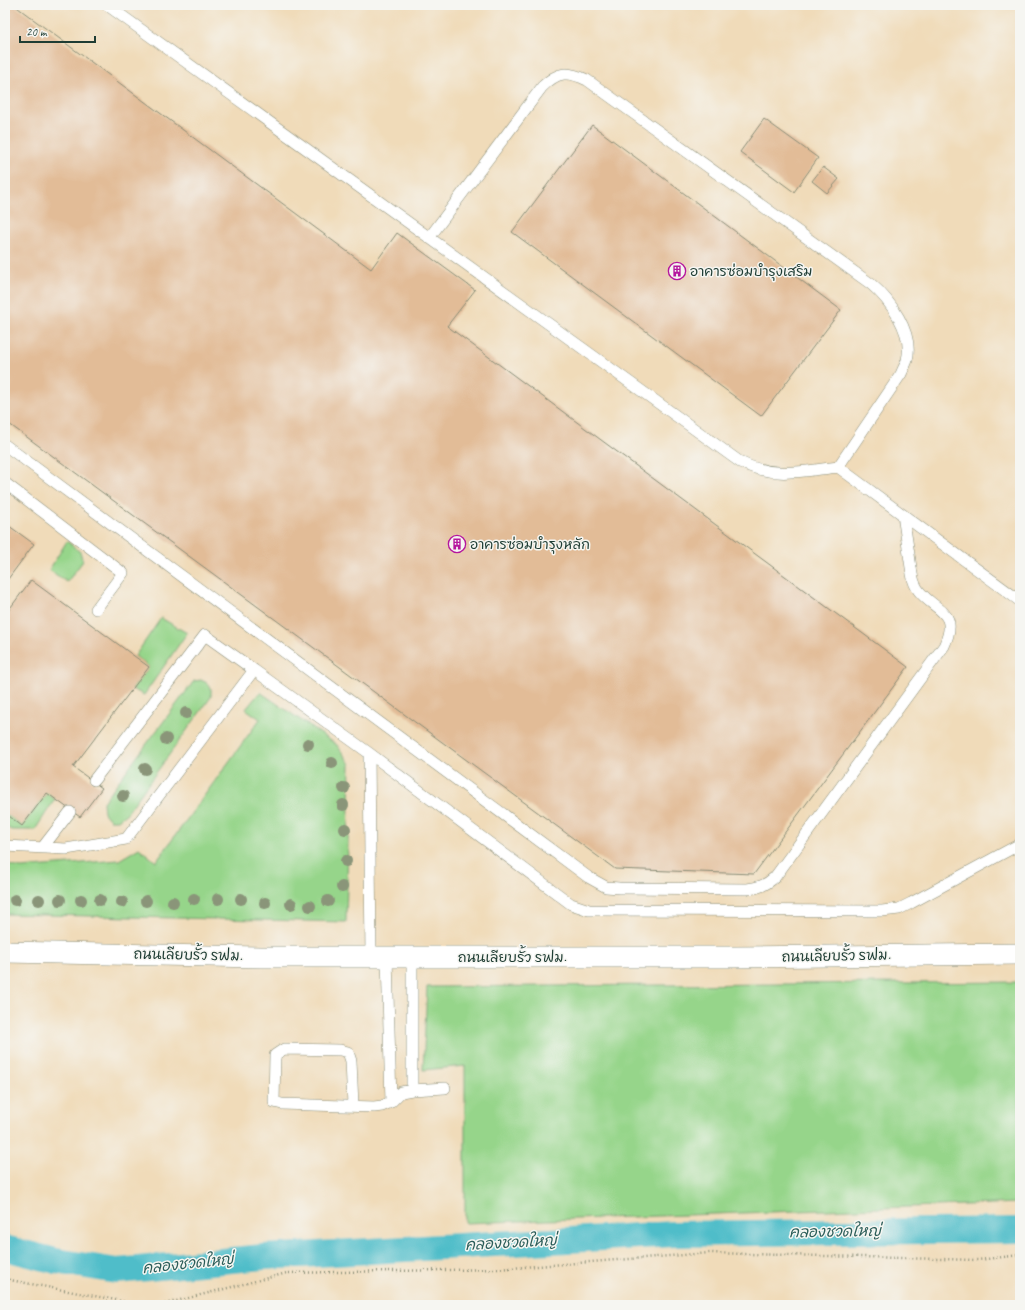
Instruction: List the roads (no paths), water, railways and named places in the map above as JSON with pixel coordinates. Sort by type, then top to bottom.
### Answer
[{"type":"street","name":"ถนนเลียบรั้ว รฟม.","points":[[5,952],[260,957],[742,957],[1020,954]]},
{"type":"lane","points":[[107,5],[740,462],[757,469],[779,473],[838,467],[1020,602]]},
{"type":"lane","points":[[429,238],[542,87],[550,79],[562,74],[575,75],[588,80],[871,284],[882,293],[892,307],[904,330],[908,344],[907,360],[901,374],[838,467]]},
{"type":"lane","points":[[5,445],[588,877],[606,887],[747,889],[758,888],[768,884],[775,877],[944,646],[947,639],[949,630],[948,620],[944,613],[919,591],[914,583],[903,515]]},
{"type":"lane","points":[[5,483],[123,572],[96,609]]},
{"type":"lane","points":[[94,780],[205,635],[369,753],[570,904],[589,910],[882,911],[899,909],[911,904],[1020,844]]},
{"type":"lane","points":[[5,846],[66,849],[126,840],[254,670]]},
{"type":"lane","points":[[369,753],[379,957],[390,1102]]},
{"type":"lane","points":[[43,847],[70,812]]},
{"type":"lane","points":[[412,957],[412,1090]]},
{"type":"lane","points":[[353,1106],[348,1052],[340,1050],[284,1050],[275,1055],[274,1102],[282,1104],[353,1106],[382,1106],[390,1102],[401,1092],[445,1088]]},
{"type":"waterway","name":"คลองชวดใหญ่","points":[[5,1248],[56,1261],[117,1271],[263,1257],[675,1234],[1020,1230]]},
{"type":"place","name":"อาคารซ่อมบำรุงเสริม","points":[[677,271]]},
{"type":"place","name":"อาคารซ่อมบำรุงหลัก","points":[[457,544]]}]
